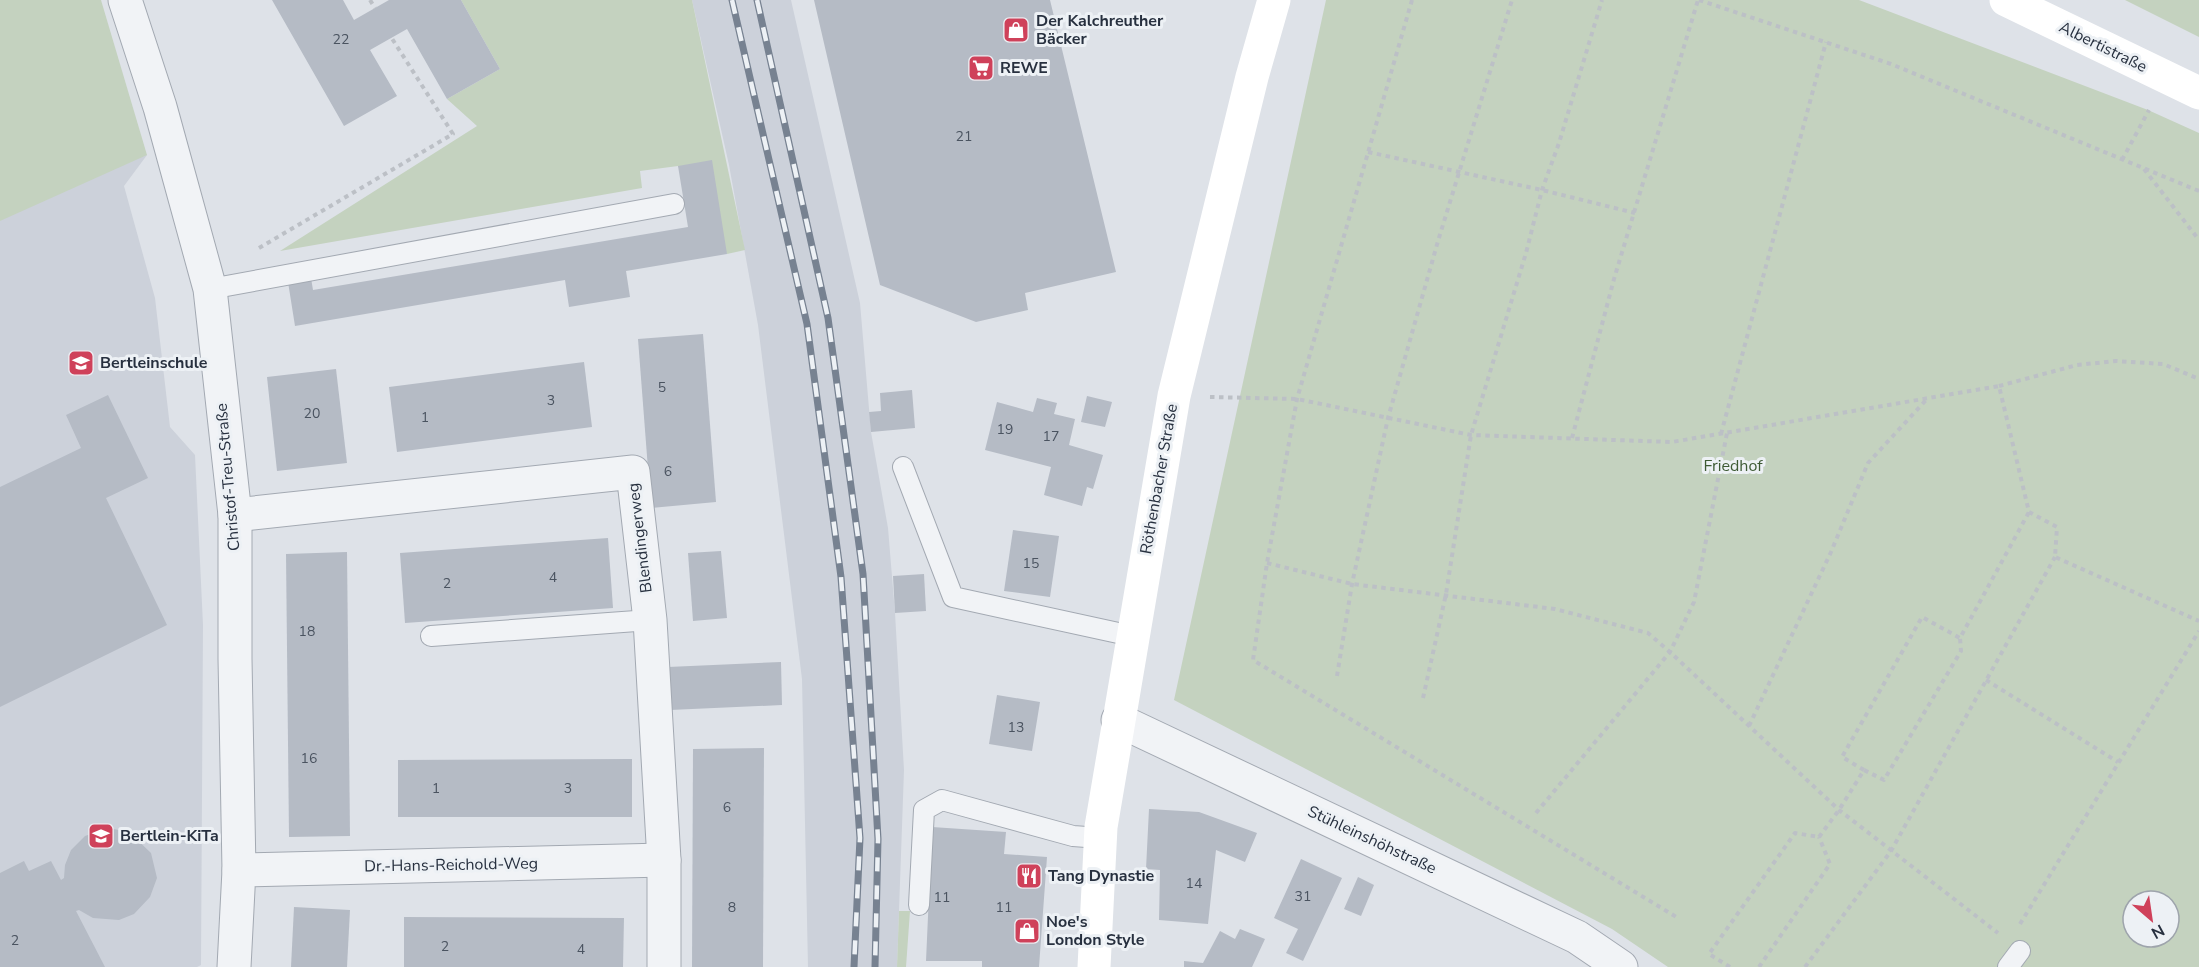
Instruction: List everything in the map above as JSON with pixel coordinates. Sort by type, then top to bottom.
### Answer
[{"type":"main road","name":"Röthenbacher Straße","points":[[1094,967],[1100,838],[1174,396],[1252,77],[1274,0]]},
{"type":"main road","name":"Albertistraße","points":[[2006,0],[2199,93]]},
{"type":"street","name":"Christof-Treu-Straße","points":[[125,0],[160,107],[210,289],[235,515],[239,870],[234,967]]},
{"type":"street","name":"Blendingerweg","points":[[235,515],[633,472],[650,620],[664,860],[664,967]]},
{"type":"street","name":"Stühleinshöhstraße","points":[[1118,720],[1577,937],[1621,967]]},
{"type":"street","name":"Dr.-Hans-Reichold-Weg","points":[[239,870],[664,860]]},
{"type":"lane","points":[[210,289],[674,204]]},
{"type":"lane","points":[[903,467],[953,597],[1132,636]]},
{"type":"lane","points":[[431,636],[650,620]]},
{"type":"lane","points":[[919,905],[924,810],[942,800],[1073,836],[1100,838]]},
{"type":"lane","points":[[2008,967],[2014,947]]},
{"type":"path","points":[[370,0],[375,8]]},
{"type":"path","points":[[1413,0],[1297,399],[1267,563],[1253,660],[1678,918]]},
{"type":"path","points":[[1336,676],[1388,418],[1438,241],[1512,0]]},
{"type":"path","points":[[1423,698],[1446,594],[1471,435],[1542,190],[1559,143],[1602,0]]},
{"type":"path","points":[[1572,438],[1614,279],[1699,0],[1891,64],[2199,191]]},
{"type":"path","points":[[257,280],[251,253],[453,134],[391,37]]},
{"type":"path","points":[[1721,434],[1826,42]]},
{"type":"path","points":[[2122,160],[2166,77]]},
{"type":"path","points":[[1368,152],[1635,213]]},
{"type":"path","points":[[2144,169],[2199,240]]},
{"type":"path","points":[[1174,396],[1297,399],[1471,435],[1672,442],[1999,386],[2077,364],[2116,361],[2163,364],[2199,379]]},
{"type":"path","points":[[1960,638],[1922,617],[1842,757],[1884,780],[1961,651],[1960,638],[2029,512],[1999,386]]},
{"type":"path","points":[[1749,726],[1831,552],[1868,463],[1928,398]]},
{"type":"path","points":[[1536,813],[1670,652],[1694,602],[1727,432]]},
{"type":"path","points":[[1805,967],[1892,851],[2055,557],[2057,527],[2029,512]]},
{"type":"path","points":[[2055,557],[2199,621]]},
{"type":"path","points":[[1267,563],[1353,584],[1555,609],[1648,633],[1839,810],[2014,947],[2118,762],[2199,631]]},
{"type":"path","points":[[1986,680],[2118,762]]},
{"type":"path","points":[[1819,837],[1864,770]]},
{"type":"path","points":[[1730,967],[1709,954],[1795,833],[1819,837]]},
{"type":"path","points":[[1759,967],[1830,864],[1819,837]]},
{"type":"shaded area","name":"Bertleinschule","points":[[0,0],[147,155],[124,186],[155,298],[170,427],[195,455],[203,625],[201,965],[197,967],[0,967]]},
{"type":"shaded area","points":[[692,0],[791,0],[860,303],[871,432],[888,528],[904,770],[897,967],[808,967],[802,679],[758,325],[729,165]]},
{"type":"green space","points":[[0,0],[101,0],[147,155],[0,221]]},
{"type":"green space","points":[[461,0],[692,0],[745,250],[727,254],[678,166],[640,171],[642,188],[280,251],[477,126],[447,99],[500,69]]},
{"type":"green space","name":"Friedhof","points":[[1326,0],[1859,0],[2148,110],[2199,133],[2199,967],[1668,967],[1612,929],[1174,700]]},
{"type":"green space","points":[[2125,0],[2199,0],[2199,37]]},
{"type":"green space","points":[[899,911],[910,911],[906,967],[897,967]]},
{"type":"building","points":[[272,0],[343,0],[354,20],[389,0],[461,0],[500,69],[447,99],[407,29],[370,50],[397,96],[344,126]]},
{"type":"building","points":[[814,0],[1050,0],[1116,272],[1025,293],[1028,310],[976,322],[880,285]]},
{"type":"building","points":[[712,160],[727,254],[626,271],[630,297],[569,307],[565,280],[295,326],[288,282],[311,278],[313,290],[688,227],[678,166]]},
{"type":"building","points":[[703,334],[716,502],[651,508],[638,339]]},
{"type":"building","points":[[584,362],[592,427],[397,452],[389,387]]},
{"type":"building","points":[[336,369],[347,463],[277,471],[267,377]]},
{"type":"building","points":[[912,390],[915,428],[871,432],[869,412],[881,411],[880,393]]},
{"type":"building","points":[[108,395],[148,478],[106,498],[167,625],[0,707],[0,487],[81,448],[66,415]]},
{"type":"building","points":[[1087,396],[1112,402],[1105,427],[1081,422]]},
{"type":"building","points":[[1037,398],[1057,403],[1054,414],[1075,419],[1069,445],[1103,455],[1093,489],[1087,487],[1082,506],[1044,495],[1051,467],[985,450],[997,402],[1033,412]]},
{"type":"building","points":[[1013,530],[1059,536],[1050,597],[1004,591]]},
{"type":"building","points":[[608,538],[613,608],[405,623],[400,553]]},
{"type":"building","points":[[721,551],[727,618],[693,621],[688,553]]},
{"type":"building","points":[[347,552],[350,836],[289,837],[286,554]]},
{"type":"building","points":[[924,574],[926,611],[895,613],[893,576]]},
{"type":"building","points":[[781,662],[782,705],[670,710],[668,667]]},
{"type":"building","points":[[997,695],[1040,702],[1032,751],[989,744]]},
{"type":"building","points":[[764,748],[763,967],[692,967],[693,749]]},
{"type":"building","points":[[632,759],[632,817],[398,817],[398,760]]},
{"type":"building","points":[[1149,809],[1199,812],[1257,833],[1245,862],[1216,850],[1208,924],[1159,920],[1160,870],[1146,869]]},
{"type":"building","points":[[932,827],[1006,832],[1004,854],[1047,857],[1039,967],[982,967],[982,961],[926,961]]},
{"type":"building","points":[[108,828],[129,832],[151,853],[157,878],[150,897],[134,914],[119,920],[93,918],[79,910],[76,911],[105,967],[0,967],[0,873],[24,861],[29,871],[51,861],[61,880],[64,878],[65,865],[71,850],[85,836]]},
{"type":"building","points":[[1301,859],[1342,878],[1303,961],[1286,953],[1298,929],[1274,918]]},
{"type":"building","points":[[1358,877],[1374,885],[1361,916],[1344,909]]},
{"type":"building","points":[[294,907],[350,910],[347,967],[291,967]]},
{"type":"building","points":[[404,917],[624,918],[623,967],[404,967]]},
{"type":"building","points":[[1240,929],[1265,939],[1252,967],[1184,967],[1184,961],[1203,963],[1220,931],[1235,939]]},
{"type":"railway","points":[[732,0],[807,324],[841,577],[860,838],[854,967]]},
{"type":"railway","points":[[757,0],[828,318],[863,574],[878,839],[875,967]]},
{"type":"place","name":"Der Kalchreuther Bäcker","points":[[1016,30]]},
{"type":"place","name":"REWE","points":[[981,68]]},
{"type":"place","name":"Bertleinschule","points":[[81,363]]},
{"type":"place","name":"Bertlein-KiTa","points":[[101,836]]},
{"type":"place","name":"Tang Dynastie","points":[[1029,876]]},
{"type":"place","name":"Noe's London Style","points":[[1027,931]]}]
